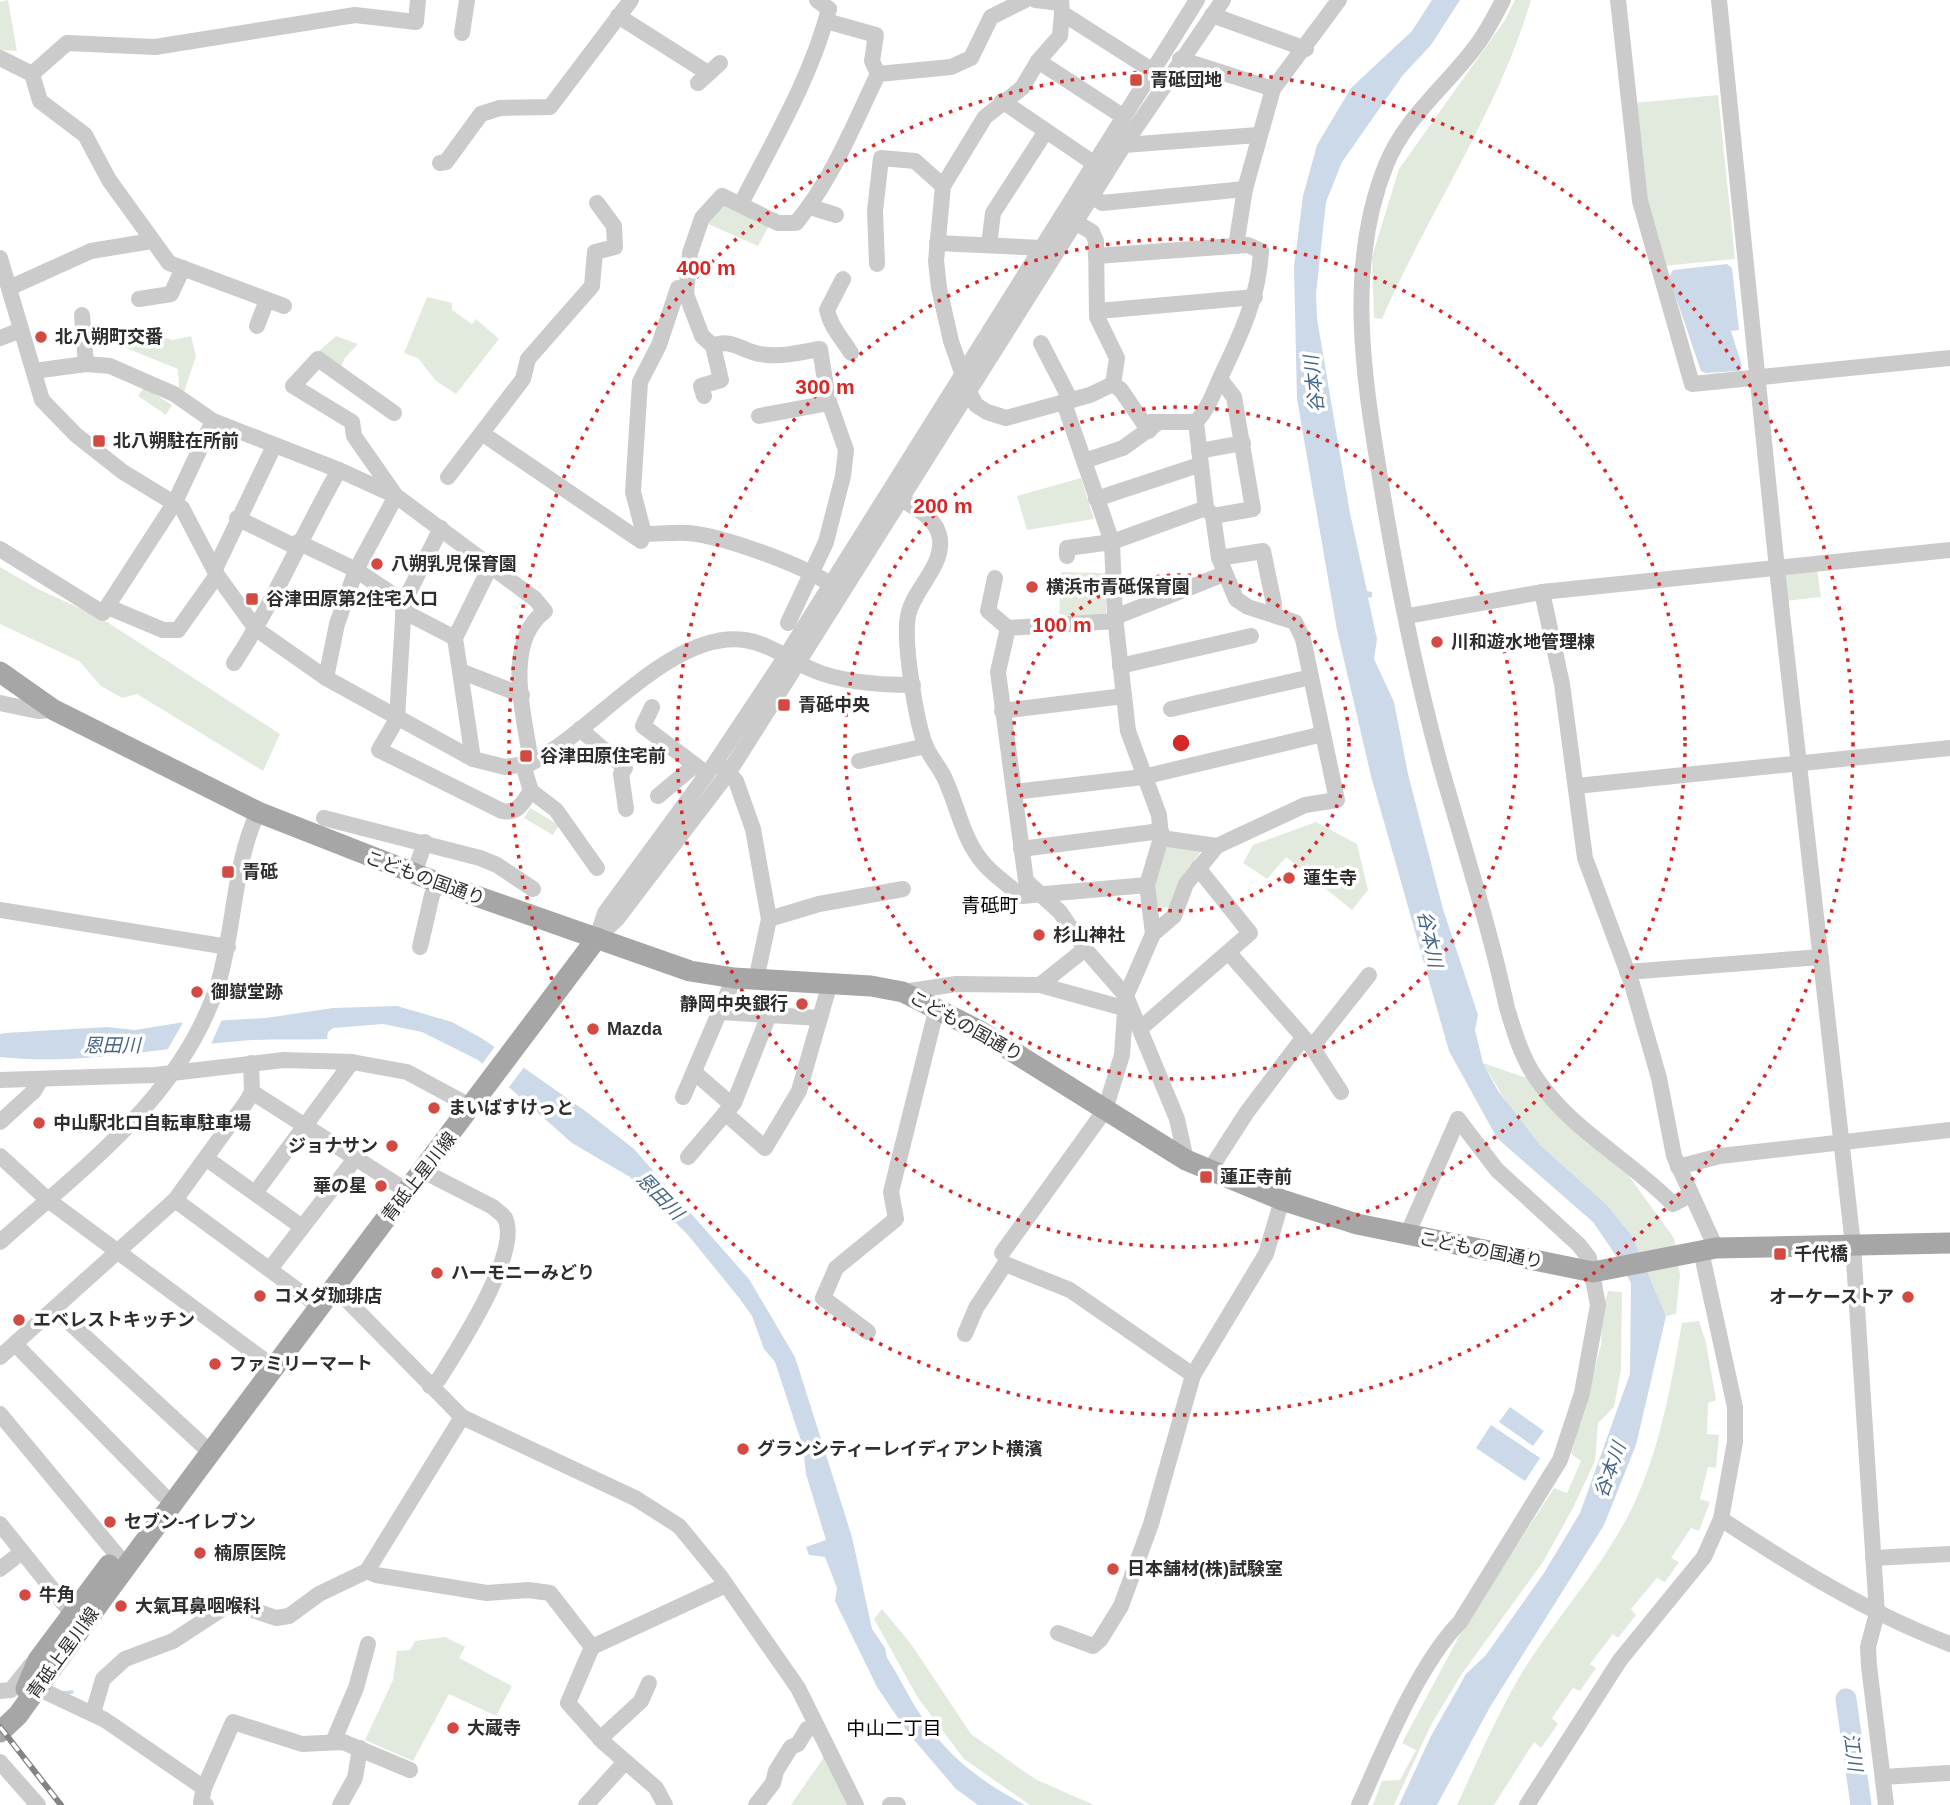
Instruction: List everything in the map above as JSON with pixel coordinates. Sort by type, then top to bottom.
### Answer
[{"type":"main road","name":"こどもの国通り","points":[[0,672],[54,710],[258,812],[439,883],[690,971],[756,980],[872,986],[903,992],[937,1007],[1186,1160],[1282,1200],[1357,1224],[1596,1272],[1703,1250],[1950,1243]]},
{"type":"main road","name":"青砥上星川線","points":[[7,1721],[18,1715],[44,1691],[75,1638],[82,1615],[475,1103],[597,938]]},
{"type":"main road","name":"青砥上星川線","points":[[44,1691],[38,1660],[117,1580],[126,1556]]},
{"type":"street","points":[[32,74],[67,43],[155,47],[355,15],[416,22],[418,0]]},
{"type":"street","points":[[462,33],[467,0]]},
{"type":"street","points":[[440,163],[446,162],[481,114],[500,108],[550,107],[631,0]]},
{"type":"street","points":[[741,204],[789,111],[826,22],[829,9],[817,0]]},
{"type":"street","points":[[878,74],[951,67],[971,58],[991,17],[1025,0]]},
{"type":"street","points":[[1035,0],[1061,5],[1153,71]]},
{"type":"street","points":[[792,659],[830,584],[1197,0]]},
{"type":"street","points":[[597,938],[617,919],[712,769],[792,659],[901,499],[1124,145],[1180,59],[1223,0]]},
{"type":"street","points":[[1503,0],[1472,51],[1428,98],[1393,151],[1378,189],[1364,253],[1361,294],[1367,389],[1388,527],[1439,759],[1472,869],[1507,1008],[1533,1074],[1559,1105],[1672,1204],[1690,1195]]},
{"type":"street","points":[[1618,0],[1640,201],[1692,384],[1950,358]]},
{"type":"street","points":[[1719,0],[1777,569],[1853,1245],[1877,1613],[1868,1647],[1886,1805]]},
{"type":"street","points":[[1236,246],[1245,189],[1273,89],[1306,49],[1334,1]]},
{"type":"street","points":[[1061,5],[1060,36],[1038,61],[1022,88],[1002,101],[985,117],[943,186],[937,243],[939,288],[950,341],[968,390],[976,405],[987,412],[1006,418],[1068,402],[1113,384]]},
{"type":"street","points":[[1212,15],[1306,49]]},
{"type":"street","points":[[618,16],[709,73]]},
{"type":"street","points":[[704,396],[701,386],[721,380],[713,346],[698,329],[685,294],[690,253],[702,218],[722,196],[778,223],[796,223],[810,207],[847,141],[878,74],[872,61],[876,35],[826,22]]},
{"type":"street","points":[[0,58],[32,74],[40,100],[85,135],[109,180],[169,262],[284,306]]},
{"type":"street","points":[[1180,59],[1273,89]]},
{"type":"street","points":[[1038,61],[1124,117]]},
{"type":"street","points":[[1002,101],[1095,164]]},
{"type":"street","points":[[989,245],[993,213],[1046,131]]},
{"type":"street","points":[[1124,145],[1258,135]]},
{"type":"street","points":[[877,264],[874,211],[881,158],[915,161],[943,186]]},
{"type":"street","points":[[1092,196],[1102,203],[1245,189]]},
{"type":"street","points":[[447,477],[523,380],[528,359],[592,286],[595,252],[615,247],[614,226],[597,203]]},
{"type":"street","points":[[810,207],[836,215]]},
{"type":"street","points":[[1075,222],[1092,232],[1096,241],[1097,317],[1117,358],[1113,384]]},
{"type":"street","points":[[9,288],[91,251],[152,241]]},
{"type":"street","points":[[937,243],[1042,248]]},
{"type":"street","points":[[1084,461],[1123,448],[1151,425],[1196,422],[1206,411],[1255,297],[1261,251],[1248,245],[1096,256]]},
{"type":"street","points":[[0,258],[42,400],[76,435],[123,472],[182,508],[216,572],[257,629],[326,678],[473,759],[505,767],[527,764],[580,729],[686,650],[717,640],[743,639],[761,643],[814,670],[864,682],[913,685]]},
{"type":"street","points":[[139,298],[171,294],[183,268]]},
{"type":"street","points":[[825,367],[855,350],[831,327],[827,310],[843,279]]},
{"type":"street","points":[[678,288],[659,345],[640,382],[633,492],[644,534],[687,533],[711,537],[813,572],[830,584]]},
{"type":"street","points":[[1098,311],[1255,297]]},
{"type":"street","points":[[259,326],[267,300]]},
{"type":"street","points":[[82,316],[86,364]]},
{"type":"street","points":[[0,338],[21,330]]},
{"type":"street","points":[[713,346],[719,343],[736,344],[757,354],[771,356],[821,349],[830,403],[846,450],[843,476],[826,542],[789,623]]},
{"type":"street","points":[[1041,344],[1068,402],[1084,461],[1112,542],[1115,619],[1128,731],[1159,815],[1161,834],[1147,885],[1153,934]]},
{"type":"street","points":[[394,412],[318,359],[293,386],[352,422],[354,436],[396,496]]},
{"type":"street","points":[[34,371],[86,364],[110,366],[174,394],[213,421],[339,470],[396,496],[535,599],[545,611],[534,620],[523,646],[519,672],[531,792],[556,810],[597,868]]},
{"type":"street","points":[[1067,556],[1068,548],[1112,542],[1210,512],[1253,509],[1234,397],[1220,379]]},
{"type":"street","points":[[1113,384],[1151,425]]},
{"type":"street","points":[[759,416],[830,403]]},
{"type":"street","points":[[0,549],[103,613],[175,502],[213,421]]},
{"type":"street","points":[[1002,1252],[1105,1110],[1122,1055],[1126,1002],[1153,934],[1174,916],[1186,884],[1217,846],[1305,805],[1337,800],[1303,639],[1295,622],[1248,607],[1236,599],[1222,566],[1199,458],[1196,422]]},
{"type":"street","points":[[483,434],[640,541]]},
{"type":"street","points":[[1097,499],[1243,443]]},
{"type":"street","points":[[108,607],[163,630],[178,630],[216,572],[237,517],[274,446]]},
{"type":"street","points":[[234,663],[257,629],[297,545],[339,470]]},
{"type":"street","points":[[326,678],[337,624],[356,570],[396,496]]},
{"type":"street","points":[[901,499],[931,518],[940,535],[940,547],[907,618],[913,685],[926,746],[945,779],[972,847],[985,865],[1022,895],[1147,885]]},
{"type":"street","points":[[237,517],[356,570],[403,606],[455,638]]},
{"type":"street","points":[[441,528],[403,606],[397,719],[379,750],[417,771],[511,813],[531,792]]},
{"type":"street","points":[[1408,616],[1542,592],[1950,550]]},
{"type":"street","points":[[970,609],[988,611],[1008,628],[1115,619],[1222,566],[1263,551],[1274,604],[1273,613]]},
{"type":"street","points":[[473,759],[455,638],[491,565]]},
{"type":"street","points":[[988,611],[995,578]]},
{"type":"street","points":[[1527,1805],[1620,1660],[1704,1557],[1721,1519],[1735,1443],[1735,1407],[1690,1195],[1678,1167],[1659,1078],[1627,972],[1585,858],[1562,684],[1542,592]]},
{"type":"street","points":[[1008,628],[998,672],[1026,881],[1060,912],[1084,949],[1126,1002],[1177,1119],[1186,1160]]},
{"type":"street","points":[[1120,666],[1251,636]]},
{"type":"street","points":[[460,671],[522,695]]},
{"type":"street","points":[[1171,709],[1311,677]]},
{"type":"street","points":[[1002,711],[1124,696]]},
{"type":"street","points":[[0,704],[38,711],[54,710]]},
{"type":"street","points":[[652,707],[643,726],[736,781],[753,829],[769,919],[756,980]]},
{"type":"street","points":[[580,729],[625,768],[621,774],[626,809]]},
{"type":"street","points":[[1014,792],[1143,777],[1323,734]]},
{"type":"street","points":[[859,761],[926,746]]},
{"type":"street","points":[[1576,786],[1799,766],[1950,748]]},
{"type":"street","points":[[658,796],[712,769]]},
{"type":"street","points":[[0,1242],[151,1104],[177,1070],[215,990],[228,947],[248,835],[258,812]]},
{"type":"street","points":[[324,818],[425,842],[497,864],[533,889]]},
{"type":"street","points":[[1021,849],[1161,834],[1217,846]]},
{"type":"street","points":[[414,874],[425,842]]},
{"type":"street","points":[[1140,1029],[1250,933],[1198,868]]},
{"type":"street","points":[[420,947],[432,895],[439,883]]},
{"type":"street","points":[[769,919],[832,902],[903,889]]},
{"type":"street","points":[[0,909],[228,947]]},
{"type":"street","points":[[1040,985],[1084,949]]},
{"type":"street","points":[[1229,953],[1307,1043],[1341,1092]]},
{"type":"street","points":[[1627,972],[1821,957]]},
{"type":"street","points":[[1209,1171],[1247,1112],[1369,975]]},
{"type":"street","points":[[683,1097],[734,978]]},
{"type":"street","points":[[695,1073],[765,1148],[799,1091],[830,984]]},
{"type":"street","points":[[903,992],[956,984],[1040,985],[1126,1002]]},
{"type":"street","points":[[868,1332],[823,1298],[836,1268],[896,1219],[891,1192],[937,1007]]},
{"type":"street","points":[[720,1012],[820,1018]]},
{"type":"street","points":[[688,1157],[728,1109],[769,1015]]},
{"type":"street","points":[[0,1080],[40,1081],[284,1060],[352,1062],[407,1072],[475,1103]]},
{"type":"street","points":[[255,1193],[352,1062]]},
{"type":"street","points":[[0,1357],[56,1310],[175,1200],[207,1159],[252,1092],[251,1063]]},
{"type":"street","points":[[0,1122],[34,1091],[40,1081]]},
{"type":"street","points":[[252,1092],[304,1128],[408,1191]]},
{"type":"street","points":[[1359,1805],[1393,1730],[1446,1636],[1460,1622],[1560,1460],[1582,1394],[1595,1331],[1598,1296],[1596,1272],[1579,1245],[1497,1170],[1458,1119],[1407,1235]]},
{"type":"street","points":[[1678,1167],[1720,1156],[1950,1130]]},
{"type":"street","points":[[0,1156],[48,1200],[272,1366]]},
{"type":"street","points":[[270,1269],[355,1158]]},
{"type":"street","points":[[207,1159],[302,1227]]},
{"type":"street","points":[[423,1171],[493,1207],[503,1215],[508,1230],[488,1301],[439,1379],[430,1386]]},
{"type":"street","points":[[175,1200],[319,1306]]},
{"type":"street","points":[[1058,1633],[1093,1646],[1100,1640],[1121,1606],[1151,1524],[1193,1375],[1266,1254],[1282,1200]]},
{"type":"street","points":[[965,1334],[976,1308],[1005,1264],[1070,1290],[1193,1375]]},
{"type":"street","points":[[334,1287],[462,1418],[635,1498],[679,1526],[726,1585],[798,1688],[856,1805]]},
{"type":"street","points":[[56,1310],[207,1449]]},
{"type":"street","points":[[15,1344],[170,1499]]},
{"type":"street","points":[[0,1413],[126,1556]]},
{"type":"street","points":[[93,1713],[103,1679],[134,1654],[173,1641],[225,1607],[238,1605],[276,1618],[289,1616],[319,1594],[367,1571],[462,1418]]},
{"type":"street","points":[[1721,1519],[1798,1570],[1877,1613],[1950,1644]]},
{"type":"street","points":[[0,1524],[22,1552],[82,1615]]},
{"type":"street","points":[[0,1569],[22,1552]]},
{"type":"street","points":[[1873,1558],[1950,1554]]},
{"type":"street","points":[[367,1571],[476,1592],[550,1593],[592,1647]]},
{"type":"street","points":[[665,1805],[656,1788],[600,1739],[568,1703],[592,1647],[726,1585]]},
{"type":"street","points":[[333,1742],[356,1688],[368,1644]]},
{"type":"street","points":[[7,1721],[0,1691],[11,1690],[38,1660]]},
{"type":"street","points":[[600,1739],[641,1701],[649,1683]]},
{"type":"street","points":[[44,1691],[93,1713],[203,1800],[233,1721],[302,1745],[333,1742],[360,1748],[410,1770]]},
{"type":"street","points":[[755,1805],[773,1783],[776,1771],[791,1747],[798,1744],[807,1729],[817,1728]]},
{"type":"street","points":[[340,1805],[355,1777],[360,1748]]},
{"type":"street","points":[[0,1762],[38,1805]]},
{"type":"street","points":[[586,1805],[625,1762]]},
{"type":"street","points":[[1883,1777],[1940,1769]]},
{"type":"street","points":[[890,1805],[898,1805]]},
{"type":"shaded area","points":[[8,0],[17,51],[0,50],[0,2]]},
{"type":"shaded area","points":[[1515,0],[1531,0],[1500,83],[1382,319],[1374,318],[1372,257],[1399,169],[1505,20]]},
{"type":"shaded area","points":[[1718,95],[1735,259],[1663,266],[1649,220],[1634,103]]},
{"type":"shaded area","points":[[722,201],[771,222],[758,246],[706,223]]},
{"type":"shaded area","points":[[427,297],[452,303],[452,310],[472,324],[476,319],[499,339],[456,394],[436,381],[418,358],[404,353]]},
{"type":"shaded area","points":[[120,326],[173,340],[191,336],[196,356],[184,392],[179,389],[178,369],[116,344]]},
{"type":"shaded area","points":[[336,336],[358,344],[340,368],[319,351]]},
{"type":"shaded area","points":[[144,387],[172,405],[166,415],[138,396]]},
{"type":"shaded area","points":[[1081,478],[1094,519],[1027,530],[1017,496]]},
{"type":"shaded area","points":[[0,567],[38,589],[101,618],[280,734],[263,771],[137,694],[122,698],[101,686],[79,661],[0,624]]},
{"type":"shaded area","points":[[1817,570],[1821,597],[1786,601],[1783,575]]},
{"type":"shaded area","points":[[1061,572],[1106,573],[1106,616],[1059,620]]},
{"type":"shaded area","points":[[530,808],[559,825],[553,835],[524,818]]},
{"type":"shaded area","points":[[1316,822],[1357,844],[1368,890],[1352,910],[1286,857],[1267,879],[1243,863],[1253,845]]},
{"type":"shaded area","points":[[1166,843],[1201,851],[1183,877],[1172,908],[1154,906],[1154,879]]},
{"type":"shaded area","points":[[1483,1063],[1527,1078],[1543,1100],[1628,1175],[1674,1238],[1680,1275],[1676,1314],[1666,1316],[1632,1236],[1607,1205],[1540,1145],[1515,1117]]},
{"type":"shaded area","points":[[1608,1291],[1622,1292],[1621,1370],[1614,1407],[1598,1423],[1595,1461],[1543,1562],[1461,1675],[1431,1725],[1394,1805],[1373,1805],[1382,1781],[1400,1780],[1416,1750],[1402,1743],[1464,1627],[1554,1488],[1567,1493],[1581,1461],[1571,1454],[1601,1345],[1602,1312]]},
{"type":"shaded area","points":[[1699,1321],[1706,1343],[1716,1400],[1708,1403],[1707,1434],[1719,1435],[1716,1468],[1708,1467],[1700,1499],[1710,1502],[1699,1531],[1691,1528],[1671,1558],[1679,1562],[1665,1582],[1657,1578],[1631,1609],[1636,1615],[1618,1638],[1613,1634],[1590,1664],[1596,1668],[1580,1691],[1573,1688],[1552,1718],[1558,1724],[1541,1748],[1534,1742],[1494,1805],[1457,1805],[1520,1676],[1607,1552],[1632,1508],[1657,1440],[1682,1323]]},
{"type":"shaded area","points":[[882,1609],[911,1644],[971,1734],[1035,1779],[1094,1805],[1030,1805],[964,1759],[918,1698],[874,1619]]},
{"type":"shaded area","points":[[445,1637],[465,1647],[459,1658],[512,1686],[496,1716],[449,1694],[413,1761],[365,1740],[393,1680],[397,1651],[410,1650],[415,1641]]},
{"type":"shaded area","points":[[824,1757],[847,1805],[791,1805],[795,1799]]},
{"type":"water","name":"谷本川","points":[[1432,0],[1460,0],[1431,45],[1403,75],[1342,162],[1326,202],[1316,294],[1317,319],[1350,513],[1367,591],[1372,592],[1372,597],[1368,598],[1377,639],[1374,659],[1394,702],[1408,774],[1443,909],[1478,1015],[1475,1030],[1483,1063],[1498,1091],[1540,1145],[1607,1205],[1632,1236],[1666,1316],[1636,1445],[1604,1525],[1490,1707],[1437,1805],[1399,1805],[1431,1736],[1466,1674],[1486,1655],[1544,1573],[1580,1513],[1630,1374],[1631,1283],[1593,1222],[1497,1138],[1449,1051],[1371,776],[1337,630],[1297,399],[1294,267],[1303,196],[1317,145],[1351,88],[1412,31]]},
{"type":"water","points":[[1727,264],[1732,268],[1739,330],[1731,331],[1742,366],[1739,371],[1706,373],[1701,371],[1669,277],[1673,270]]},
{"type":"water","name":"恩田川","points":[[397,1006],[452,1022],[483,1039],[588,1113],[634,1149],[749,1279],[795,1357],[852,1537],[872,1629],[885,1648],[887,1658],[920,1714],[941,1743],[980,1778],[1025,1805],[978,1805],[956,1789],[909,1734],[877,1687],[835,1601],[837,1588],[825,1557],[809,1555],[806,1547],[826,1540],[806,1474],[803,1447],[775,1362],[764,1349],[752,1316],[740,1299],[688,1235],[630,1177],[572,1143],[478,1060],[422,1032],[383,1024],[333,1028],[328,1032],[327,1039],[252,1040],[63,1059],[0,1057],[0,1034],[5,1033],[107,1027],[135,1030],[178,1023],[266,1018],[333,1008]]},
{"type":"water","points":[[1510,1407],[1544,1431],[1533,1446],[1499,1422]]},
{"type":"water","points":[[1491,1425],[1540,1458],[1525,1481],[1476,1448]]},
{"type":"pier","points":[[223,1017],[209,1049],[165,1054],[185,1019]]},
{"type":"pier","points":[[496,1045],[525,1066],[506,1091],[480,1067]]},
{"type":"waterway","points":[[61,1693],[72,1692]]},
{"type":"waterway","name":"江川","points":[[1846,1699],[1861,1805]]},
{"type":"railway","points":[[0,1727],[61,1805]]},
{"type":"place","name":"青砥団地","points":[[1136,80]]},
{"type":"place","name":"北八朔町交番","points":[[41,337]]},
{"type":"place","name":"北八朔駐在所前","points":[[99,441]]},
{"type":"place","name":"八朔乳児保育園","points":[[377,564]]},
{"type":"place","name":"横浜市青砥保育園","points":[[1032,587]]},
{"type":"place","name":"谷津田原第2住宅入口","points":[[252,599]]},
{"type":"place","name":"川和遊水地管理棟","points":[[1437,642]]},
{"type":"place","name":"青砥中央","points":[[784,705]]},
{"type":"place","name":"谷津田原住宅前","points":[[526,756]]},
{"type":"place","name":"青砥","points":[[228,872]]},
{"type":"place","name":"蓮生寺","points":[[1289,878]]},
{"type":"place","name":"杉山神社","points":[[1039,935]]},
{"type":"place","name":"御嶽堂跡","points":[[197,992]]},
{"type":"place","name":"静岡中央銀行","points":[[802,1004]]},
{"type":"place","name":"Mazda","points":[[593,1029]]},
{"type":"place","name":"まいばすけっと","points":[[434,1108]]},
{"type":"place","name":"中山駅北口自転車駐車場","points":[[39,1123]]},
{"type":"place","name":"ジョナサン","points":[[392,1146]]},
{"type":"place","name":"蓮正寺前","points":[[1206,1177]]},
{"type":"place","name":"華の星","points":[[381,1186]]},
{"type":"place","name":"千代橋","points":[[1780,1254]]},
{"type":"place","name":"ハーモニーみどり","points":[[437,1273]]},
{"type":"place","name":"コメダ珈琲店","points":[[260,1296]]},
{"type":"place","name":"オーケーストア","points":[[1908,1297]]},
{"type":"place","name":"エベレストキッチン","points":[[19,1320]]},
{"type":"place","name":"ファミリーマート","points":[[215,1364]]},
{"type":"place","name":"グランシティーレイディアント横濱","points":[[743,1449]]},
{"type":"place","name":"セブン-イレブン","points":[[110,1522]]},
{"type":"place","name":"楠原医院","points":[[200,1553]]},
{"type":"place","name":"日本舗材(株)試験室","points":[[1113,1569]]},
{"type":"place","name":"牛角","points":[[25,1595]]},
{"type":"place","name":"大氣耳鼻咽喉科","points":[[121,1606]]},
{"type":"place","name":"大蔵寺","points":[[453,1728]]},
{"type":"district","name":"青砥町","points":[[990,905]]},
{"type":"district","name":"中山二丁目","points":[[894,1728]]}]
